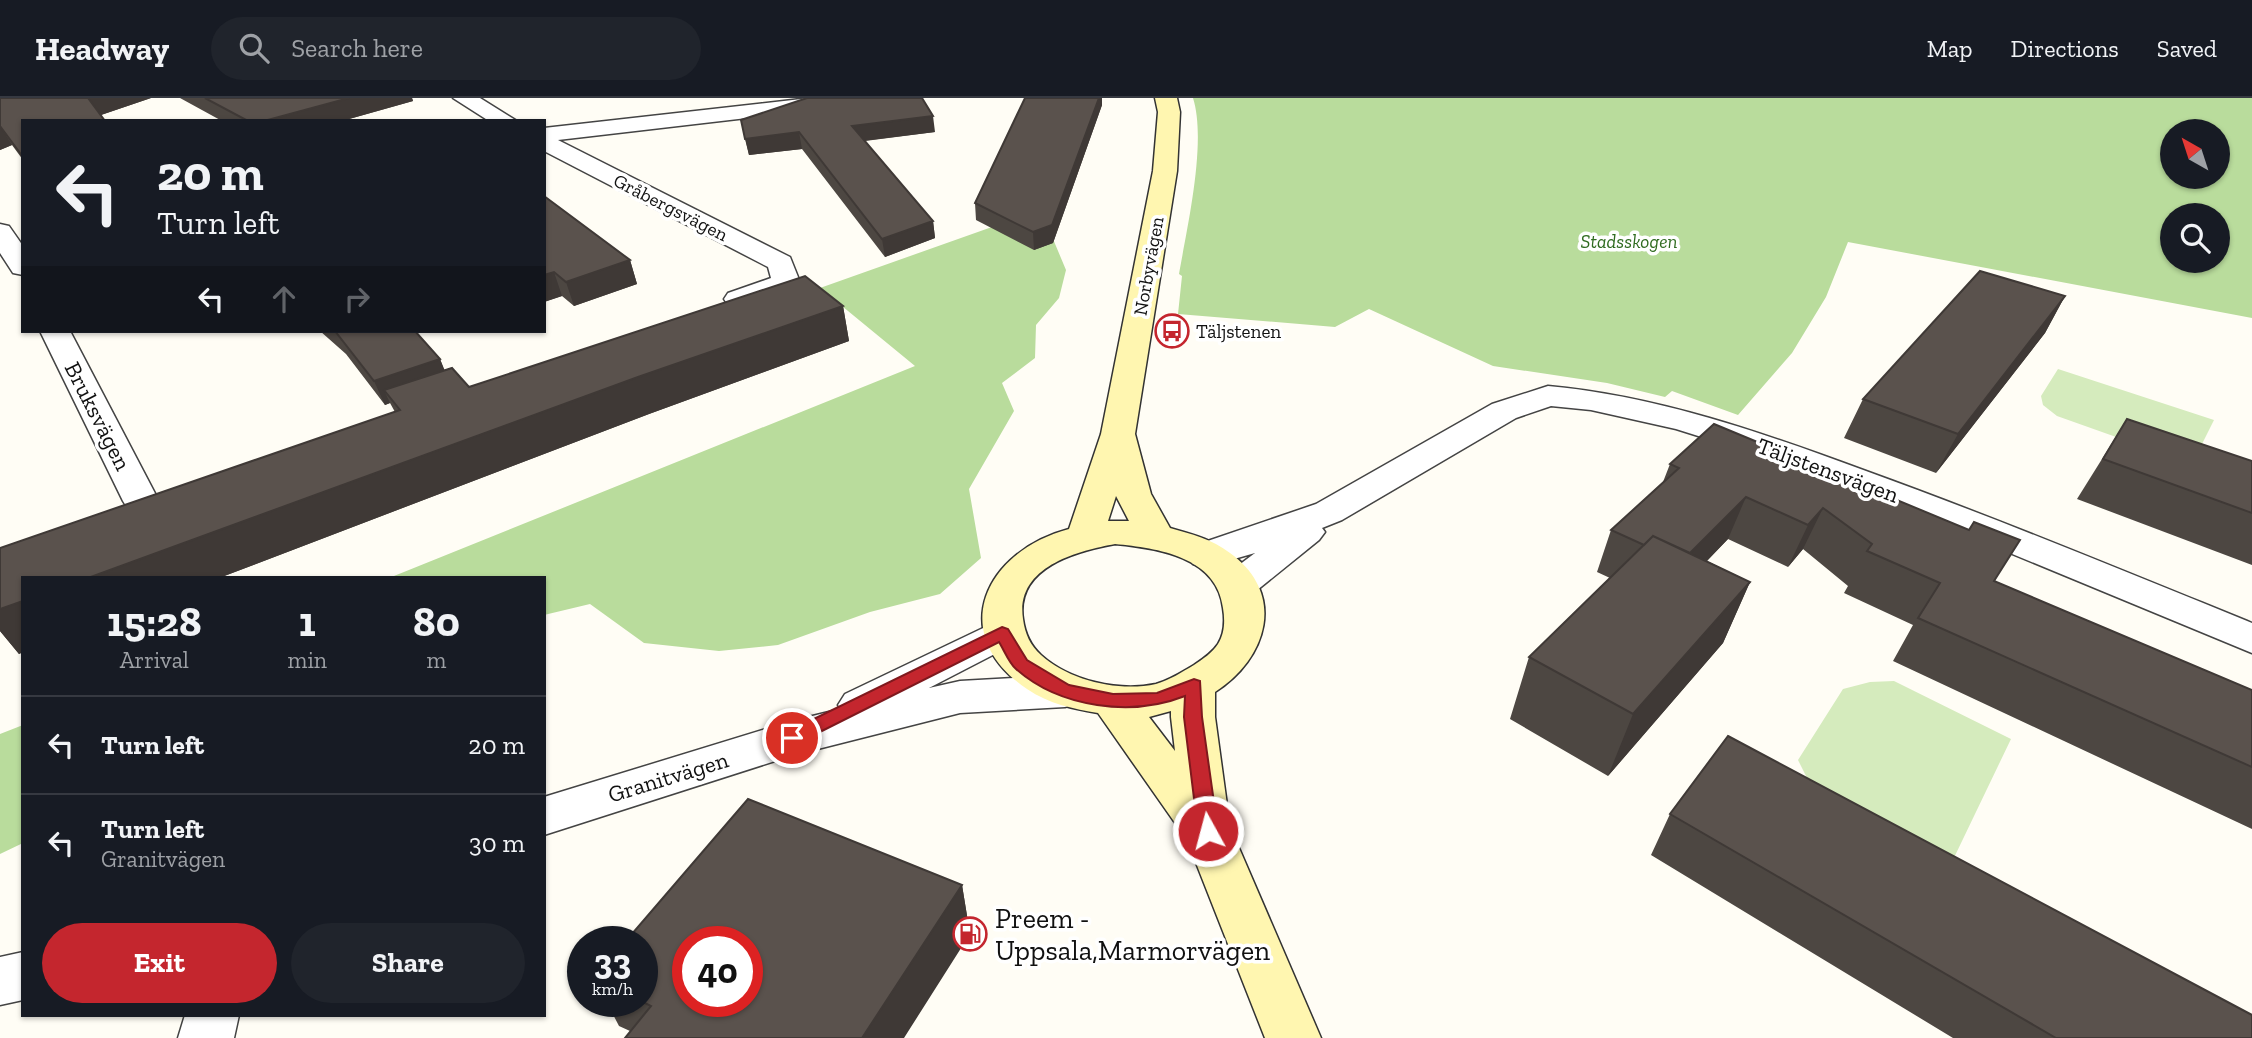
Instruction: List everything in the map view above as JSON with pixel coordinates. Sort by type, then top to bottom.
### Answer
[{"type":"street","points":[[464,98],[502,119]]},
{"type":"street","points":[[546,135],[866,98]]},
{"type":"street","name":"Norbyvägen","points":[[1085,537],[1118,434],[1165,171],[1169,112],[1166,98]]},
{"type":"street","name":"Gråbergsvägen","points":[[546,143],[780,262],[786,282],[707,309]]},
{"type":"street","points":[[0,232],[21,265]]},
{"type":"street","points":[[0,275],[21,269]]},
{"type":"street","name":"Bruksvägen","points":[[56,333],[141,501]]},
{"type":"street","name":"Täljstensvägen","points":[[1206,555],[1262,538],[1329,512],[1504,411],[1548,396],[1591,400],[1685,421],[1777,450],[1931,508],[2252,639]]},
{"type":"street","name":"Norbyvägen","points":[[1118,434],[1133,494],[1154,534]]},
{"type":"street","name":"Täljstensvägen","points":[[1237,586],[1329,512]]},
{"type":"street","points":[[1115,532],[1154,534],[1188,544],[1227,569],[1245,600],[1245,631],[1229,661],[1194,685],[1158,699],[1113,701],[1065,691],[1021,664],[1002,633],[1001,604],[1014,578],[1036,556],[1066,541],[1085,537],[1115,532]]},
{"type":"street","name":"Granitvägen","points":[[792,738],[1002,633]]},
{"type":"street","points":[[1194,685],[1193,717],[1208,831]]},
{"type":"street","name":"Granitvägen","points":[[546,815],[792,738],[960,697],[1065,691]]},
{"type":"street","points":[[1113,701],[1208,831],[1293,1038]]},
{"type":"street","points":[[0,981],[21,976]]},
{"type":"street","points":[[206,1038],[211,1017]]},
{"type":"green space","name":"Stadsskogen","points":[[1193,98],[2252,98],[2252,318],[1848,242],[1826,297],[1792,353],[1738,415],[1672,391],[1665,397],[1607,383],[1493,366],[1369,309],[1335,327],[1178,314],[1182,276],[1179,274],[1191,210],[1198,138]]},
{"type":"green space","points":[[1020,217],[1053,239],[1066,270],[1059,298],[1036,325],[1035,358],[1002,383],[1014,411],[969,489],[981,558],[940,594],[870,612],[778,645],[719,651],[644,643],[590,604],[546,615],[546,576],[394,576],[915,366],[820,288]]},
{"type":"green space","points":[[2058,369],[2214,420],[2192,464],[2057,416],[2043,405],[2041,396]]},
{"type":"green space","points":[[1894,681],[2011,739],[1951,864],[1808,780],[1798,760],[1843,689],[1870,682]]},
{"type":"green space","points":[[21,726],[21,844],[0,854],[0,734]]},
{"type":"building","points":[[0,98],[88,98],[104,119],[21,119],[21,154],[0,126]]},
{"type":"building","points":[[205,98],[349,98],[271,119],[244,119]]},
{"type":"building","points":[[807,98],[922,98],[933,116],[852,126],[933,221],[882,239],[799,132],[745,139],[741,120]]},
{"type":"building","points":[[1025,98],[1099,98],[1052,225],[1033,232],[975,203]]},
{"type":"building","points":[[546,197],[630,260],[566,282],[554,272],[546,274]]},
{"type":"building","points":[[1980,271],[2065,296],[1958,434],[1863,399]]},
{"type":"building","points":[[805,276],[843,306],[638,377],[93,576],[21,576],[21,602],[0,609],[0,548],[400,410],[384,390],[452,368],[469,387]]},
{"type":"building","points":[[337,333],[417,333],[440,359],[374,381]]},
{"type":"building","points":[[2127,419],[2252,461],[2252,513],[2103,459]]},
{"type":"building","points":[[1714,424],[1969,530],[1974,522],[2020,540],[1994,581],[2252,690],[2252,767],[1918,618],[1940,583],[1867,551],[1872,544],[1823,508],[1808,525],[1746,497],[1690,553],[1653,536],[1644,545],[1611,530],[1679,468],[1670,464]]},
{"type":"building","points":[[1653,536],[1750,582],[1633,714],[1529,657]]},
{"type":"building","points":[[1728,736],[2252,1015],[2252,1038],[2056,1038],[1670,814]]},
{"type":"building","points":[[748,799],[962,885],[862,1038],[625,1038],[642,1017],[658,1017],[658,926],[639,926]]},
{"type":"place","name":"Täljstenen","points":[[1172,331]]},
{"type":"place","name":"Preem - Uppsala,Marmorvägen","points":[[970,934]]},
{"type":"route","points":[[792,738],[942,666],[1002,633],[1021,664],[1065,691],[1113,701],[1158,699],[1194,685],[1193,717],[1208,831]]}]
